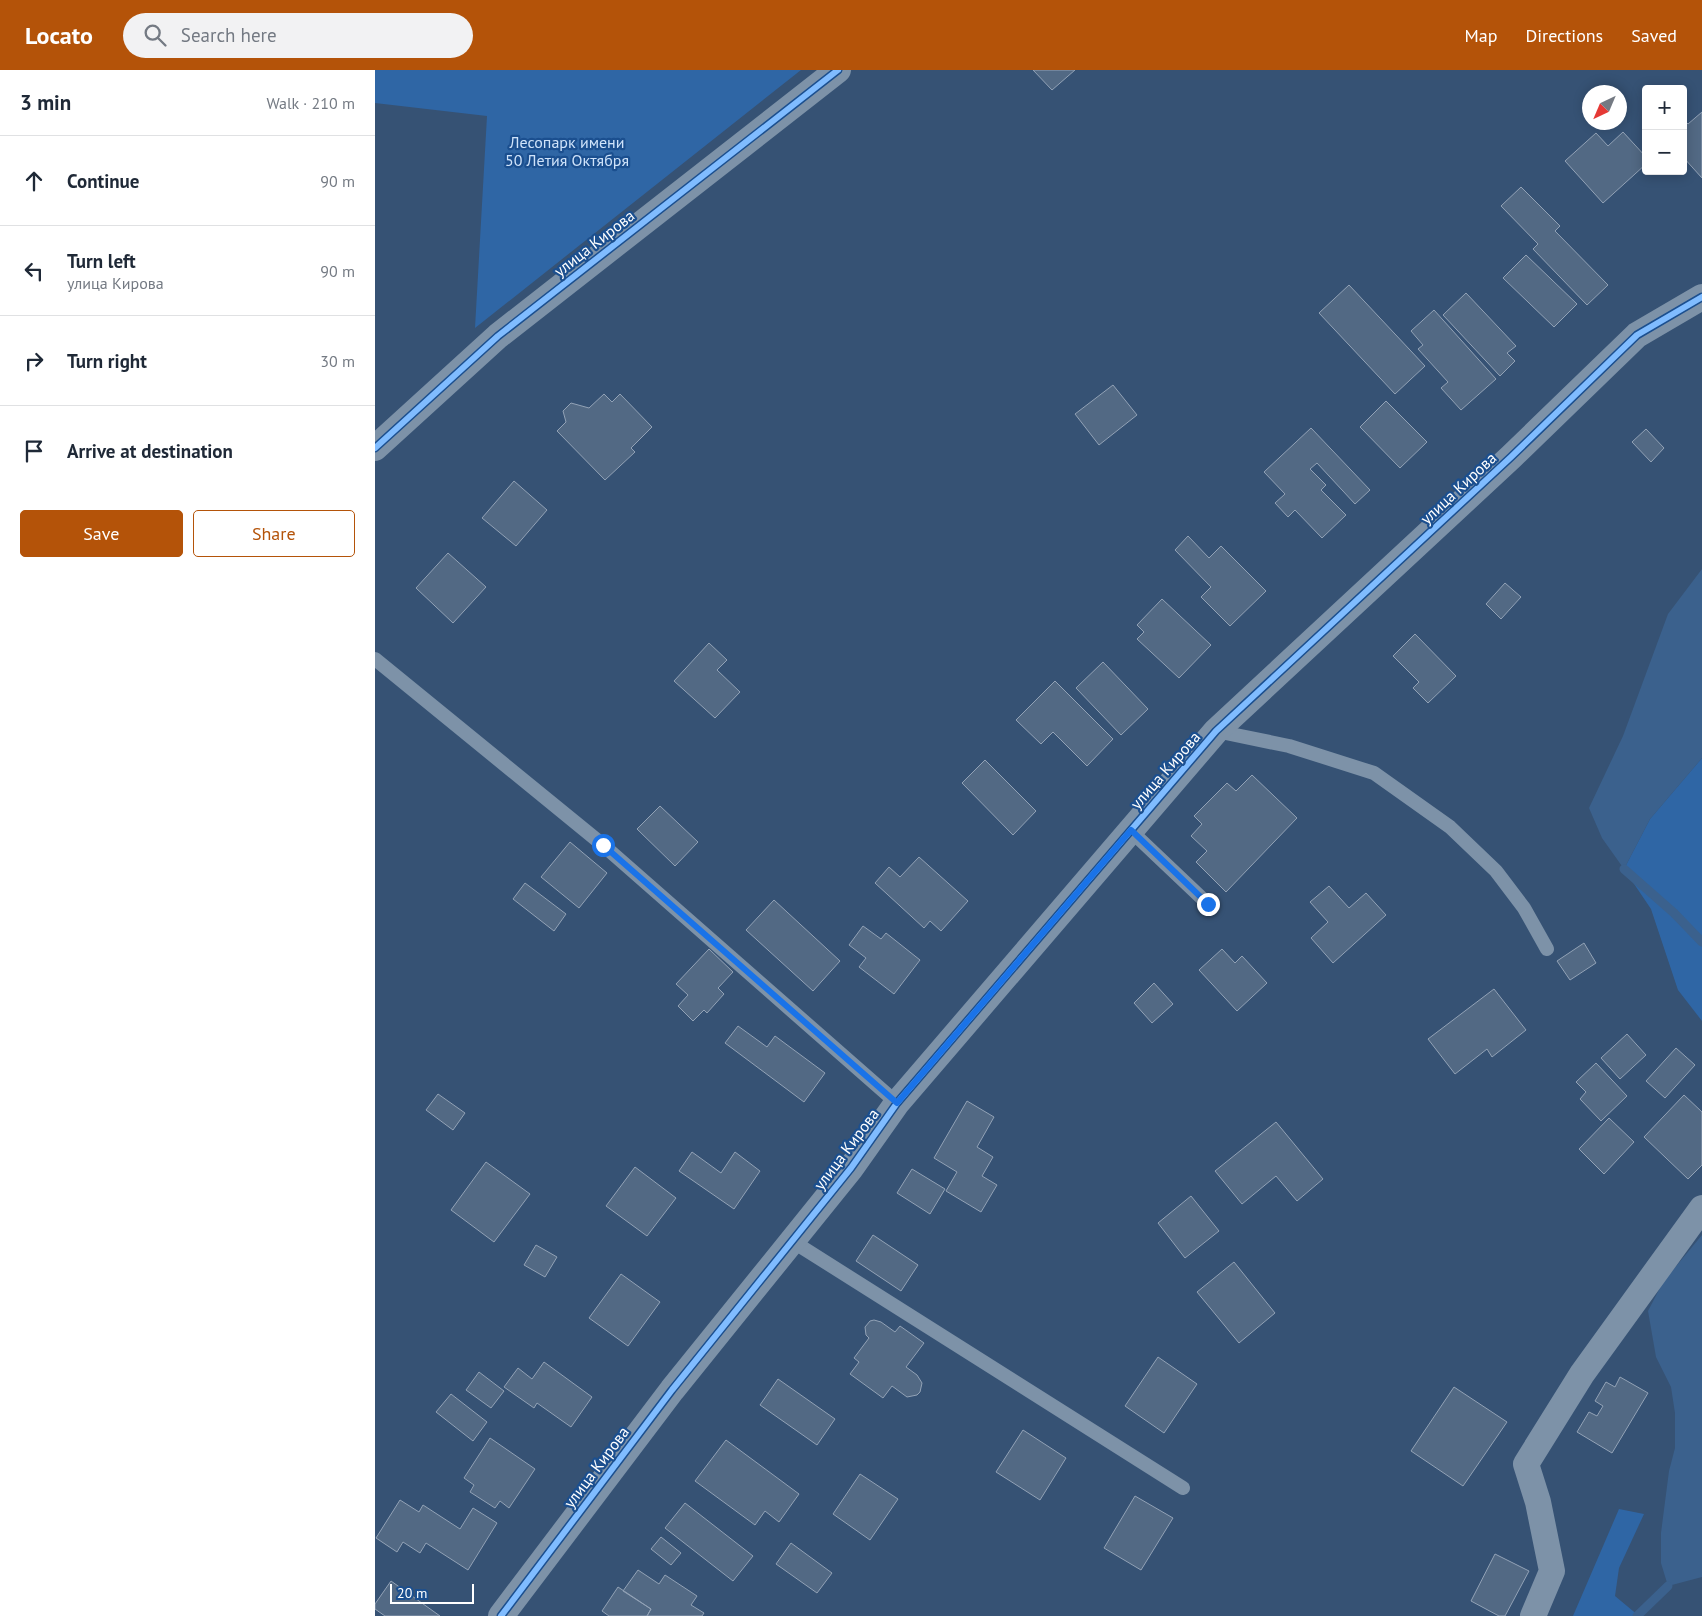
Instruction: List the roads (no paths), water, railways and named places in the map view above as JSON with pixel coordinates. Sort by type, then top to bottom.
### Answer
[{"type":"street","name":"улица Кирова","points":[[375,448],[499,336],[838,70]]},
{"type":"street","name":"улица Кирова","points":[[501,1616],[672,1390],[851,1168],[897,1103],[1216,731],[1504,464],[1637,335],[1702,297]]},
{"type":"street","points":[[1533,1616],[1552,1571],[1538,1502],[1526,1464],[1582,1374],[1702,1208]]},
{"type":"lane","points":[[375,659],[603,845],[897,1103]]},
{"type":"lane","points":[[1216,731],[1289,746],[1374,773],[1449,827],[1496,871],[1525,908],[1547,949]]},
{"type":"lane","points":[[1131,830],[1208,904]]},
{"type":"lane","points":[[792,1241],[1183,1488]]},
{"type":"waterway","points":[[1624,869],[1674,913],[1702,942]]},
{"type":"waterway","points":[[1637,1616],[1668,1586]]},
{"type":"park label","name":"Лесопарк имени 50 Летия Октября","points":[[567,151]]}]
